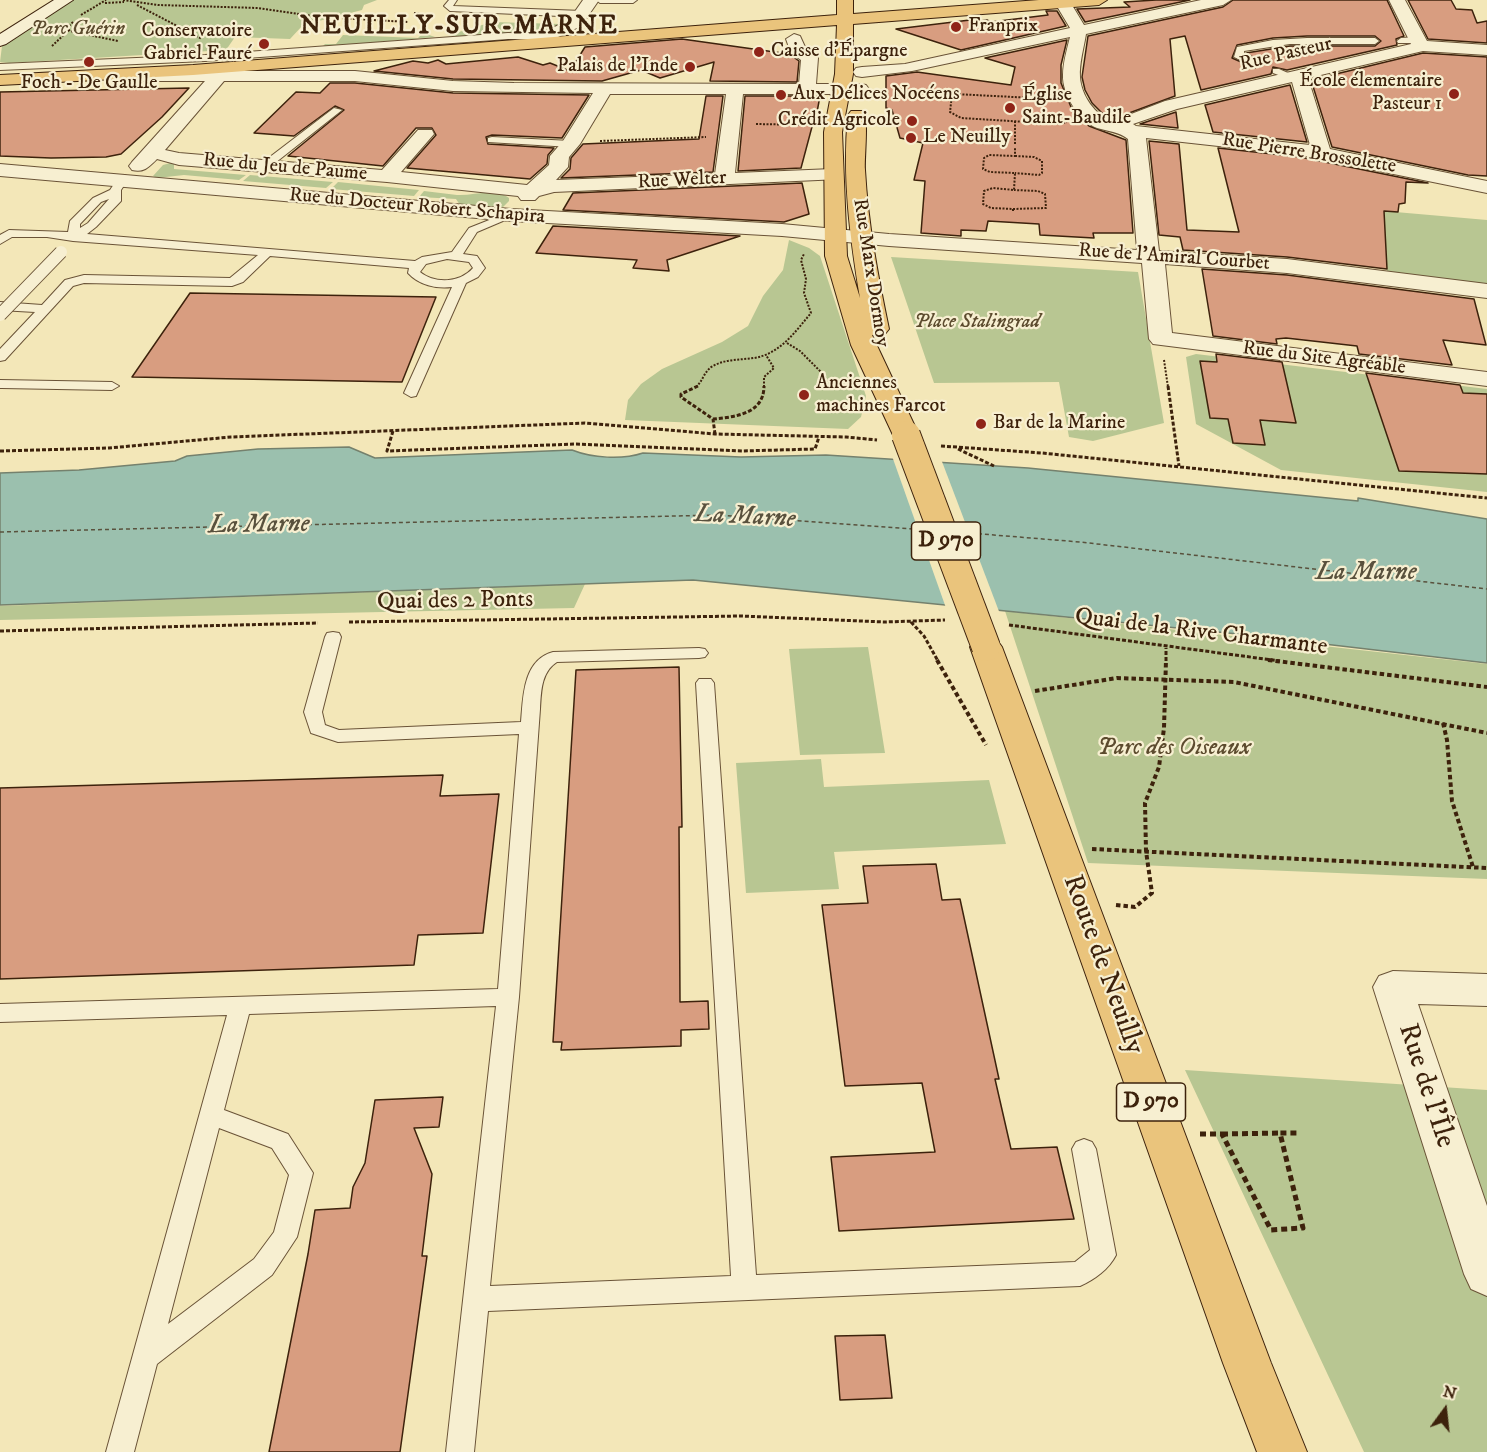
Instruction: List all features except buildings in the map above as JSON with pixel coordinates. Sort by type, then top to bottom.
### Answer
[{"type":"main road","points":[[867,15],[994,0]]},
{"type":"main road","points":[[228,68],[317,52],[593,33],[844,11],[867,15],[1099,0]]},
{"type":"main road","points":[[750,19],[801,7]]},
{"type":"main road","points":[[0,69],[228,68],[733,29],[844,11]]},
{"type":"main road","name":"D 970","points":[[844,11],[844,50]]},
{"type":"main road","points":[[733,29],[818,43],[844,50]]},
{"type":"main road","name":"Rue Marx Dormoy","points":[[844,50],[854,83],[855,145],[861,236],[890,401]]},
{"type":"main road","name":"D 970","points":[[854,83],[865,52]]},
{"type":"main road","points":[[0,80],[96,75]]},
{"type":"main road","name":"Rue Marx Dormoy","points":[[854,83],[834,126],[836,256],[863,345],[908,440]]},
{"type":"main road","name":"D 970","points":[[908,440],[997,636]]},
{"type":"main road","name":"Route de Neuilly","points":[[997,636],[1023,751],[1282,1452]]},
{"type":"street","points":[[0,41],[65,0]]},
{"type":"street","points":[[546,36],[579,18],[591,0]]},
{"type":"street","points":[[96,75],[228,68],[487,87],[807,89],[854,83],[906,67],[1222,0]]},
{"type":"street","points":[[1397,0],[1420,43]]},
{"type":"street","points":[[1063,3],[1079,30],[1071,76],[1079,99]]},
{"type":"street","points":[[579,18],[579,28],[593,33]]},
{"type":"street","points":[[794,39],[797,49],[810,58],[807,89]]},
{"type":"street","name":"Rue Pasteur","points":[[1129,131],[1123,126],[1121,122],[1123,120],[1289,75],[1420,43],[1487,50]]},
{"type":"street","points":[[118,187],[154,153],[213,80],[228,68]]},
{"type":"street","points":[[1289,75],[1322,153]]},
{"type":"street","points":[[511,215],[558,167],[560,156],[571,143],[605,88]]},
{"type":"street","points":[[724,179],[735,89]]},
{"type":"street","points":[[1211,96],[1217,139]]},
{"type":"street","name":"Rue Pierre Brossolette","points":[[1079,99],[1094,118],[1129,131],[1217,139],[1322,153],[1487,187]]},
{"type":"street","points":[[1129,131],[1137,138],[1147,248],[1154,265],[1161,339]]},
{"type":"street","points":[[387,176],[425,134]]},
{"type":"street","name":"Rue du Jeu de Paume","points":[[154,153],[179,159],[387,176],[532,192]]},
{"type":"street","name":"Rue du Docteur Robert Schapira","points":[[0,170],[118,187],[511,215],[861,236]]},
{"type":"street","name":"Rue Welter","points":[[532,192],[553,186],[833,175]]},
{"type":"street","name":"Rue de l'Amiral Courbet","points":[[861,236],[1287,266],[1487,291]]},
{"type":"street","name":"Rue du Site Agréable","points":[[1161,339],[1487,379]]},
{"type":"street","name":"Rue de l'Île","points":[[1487,990],[1393,987],[1487,1274]]},
{"type":"lane","points":[[453,0],[448,6],[450,8],[579,18]]},
{"type":"lane","points":[[600,0],[633,0]]},
{"type":"lane","points":[[1254,63],[1239,57],[1240,49],[1252,45],[1295,42],[1375,41]]},
{"type":"lane","points":[[1401,41],[1420,43]]},
{"type":"lane","points":[[0,69],[317,52]]},
{"type":"lane","points":[[266,165],[337,110]]},
{"type":"lane","points":[[492,140],[571,143]]},
{"type":"lane","points":[[0,315],[62,252],[74,236],[92,225],[115,201],[118,187]]},
{"type":"lane","points":[[456,255],[473,230],[511,215]]},
{"type":"lane","points":[[0,241],[9,233],[74,236],[417,265],[438,256],[456,255],[473,259],[479,268],[476,273],[461,280],[441,283],[424,280],[414,273],[417,265]]},
{"type":"lane","points":[[0,357],[69,283],[84,279],[232,282],[239,279],[266,254]]},
{"type":"lane","points":[[411,393],[461,280]]},
{"type":"lane","points":[[0,306],[47,309]]},
{"type":"lane","points":[[0,367],[3,369],[1,386],[112,386]]},
{"type":"lane","points":[[333,627],[313,712],[317,729],[338,736],[529,728]]},
{"type":"lane","points":[[460,1452],[508,997],[529,728],[536,672],[544,660],[553,657],[699,653]]},
{"type":"lane","points":[[705,683],[744,1288]]},
{"type":"lane","points":[[0,1013],[508,997]]},
{"type":"lane","points":[[120,1452],[241,1004]]},
{"type":"lane","points":[[146,1356],[263,1267],[285,1237],[301,1173],[280,1141],[211,1115]]},
{"type":"lane","points":[[476,1299],[1080,1274],[1103,1255],[1084,1149]]},
{"type":"path","points":[[106,0],[71,24],[69,30],[83,35],[128,42]]},
{"type":"path","points":[[123,0],[134,3],[258,8],[320,17],[413,22]]},
{"type":"path","points":[[99,4],[128,2]]},
{"type":"path","points":[[134,3],[208,42]]},
{"type":"path","points":[[891,91],[1079,99]]},
{"type":"path","points":[[952,94],[950,112],[961,118],[1060,124],[1069,121],[1062,114]]},
{"type":"path","points":[[1049,99],[1055,106]]},
{"type":"path","points":[[1015,121],[1015,156]]},
{"type":"path","points":[[571,143],[730,130],[834,126]]},
{"type":"path","points":[[989,155],[1015,156],[1042,161],[1042,173],[1039,175],[990,172],[983,169],[984,158],[989,155]]},
{"type":"path","points":[[1014,190],[1015,173]]},
{"type":"path","points":[[993,188],[1014,190],[1045,194],[1046,208],[1013,210],[991,208],[983,204],[984,191],[993,188]]},
{"type":"path","points":[[766,355],[774,368],[764,377],[763,399],[758,407],[733,416],[713,419],[681,397],[681,394],[698,387],[707,370],[718,363],[766,355],[787,342],[796,328],[811,314],[802,294],[802,287],[806,279],[801,260],[809,248]]},
{"type":"path","points":[[1161,339],[1179,466]]},
{"type":"path","points":[[787,342],[800,351],[822,373]]},
{"type":"path","points":[[713,419],[715,434]]},
{"type":"path","points":[[0,451],[109,448],[231,437],[585,423],[715,434],[908,440],[955,447],[1179,466],[1487,498]]},
{"type":"path","points":[[393,431],[387,451],[576,444],[742,451],[815,449],[819,437]]},
{"type":"path","points":[[955,447],[994,466]]},
{"type":"path","name":"Quai des 2 Ponts","points":[[0,631],[333,627],[741,616],[910,621]]},
{"type":"path","points":[[910,621],[952,621]]},
{"type":"path","points":[[910,621],[924,636],[983,742],[995,750],[1023,751]]},
{"type":"path","name":"Quai de la Rive Charmante","points":[[997,636],[1166,648],[1487,687]]},
{"type":"path","points":[[1078,900],[1135,907],[1152,893],[1146,851],[1145,803],[1159,767],[1167,678],[1166,648]]},
{"type":"path","points":[[1039,691],[1117,678],[1234,682],[1487,733]]},
{"type":"path","points":[[1443,723],[1447,734],[1450,789],[1458,828],[1473,867]]},
{"type":"path","points":[[1095,848],[1487,868]]},
{"type":"path","points":[[1222,1134],[1271,1230],[1303,1228],[1280,1133]]},
{"type":"path","points":[[1164,1136],[1298,1133]]},
{"type":"green space","name":"Parc Guérin","points":[[70,0],[377,0],[364,5],[362,10],[303,25],[290,39],[235,37],[226,50],[0,62],[2,46]]},
{"type":"green space","points":[[492,22],[560,24],[545,30],[455,37],[449,35]]},
{"type":"green space","points":[[423,33],[435,37],[322,47],[325,44],[336,44],[343,35],[418,38]]},
{"type":"green space","points":[[174,162],[174,169],[246,175],[239,180],[184,175],[157,178],[153,176],[163,165]]},
{"type":"green space","points":[[250,175],[333,182],[326,188],[243,181]]},
{"type":"green space","points":[[338,182],[419,190],[414,196],[331,189]]},
{"type":"green space","points":[[424,191],[457,195],[497,193],[509,198],[509,201],[503,207],[460,205],[456,199],[419,197]]},
{"type":"green space","points":[[1384,211],[1487,220],[1487,284],[1387,271]]},
{"type":"green space","points":[[789,240],[809,248],[820,256],[866,396],[861,417],[848,429],[625,420],[628,400],[641,384],[662,369],[722,342],[748,326],[763,296],[783,270]]},
{"type":"green space","name":"Place Stalingrad","points":[[891,257],[1138,272],[1164,423],[1093,441],[1069,437],[1059,382],[934,383]]},
{"type":"green space","points":[[1196,354],[1487,389],[1487,492],[1281,470],[1196,424],[1186,357]]},
{"type":"green space","points":[[585,584],[574,608],[0,620],[0,606]]},
{"type":"green space","name":"Parc des Oiseaux","points":[[1005,611],[1487,664],[1487,879],[1088,863]]},
{"type":"green space","points":[[868,647],[885,753],[800,755],[789,649]]},
{"type":"green space","points":[[821,759],[824,787],[989,780],[1006,844],[834,852],[839,889],[746,893],[736,763]]},
{"type":"green space","points":[[1185,1070],[1487,1090],[1487,1452],[1364,1452]]},
{"type":"water","name":"La Marne","points":[[349,447],[375,458],[572,450],[607,457],[626,457],[643,453],[741,457],[826,455],[1028,468],[1358,501],[1358,498],[1487,519],[1487,663],[1238,634],[693,580],[0,605],[0,473],[79,470],[175,461],[187,456],[258,449]]},
{"type":"pier","points":[[892,456],[941,459],[1000,614],[946,608]]},
{"type":"ferry route","points":[[0,532],[719,515],[928,530]]},
{"type":"ferry route","points":[[957,532],[1080,542],[1487,589]]},
{"type":"place","name":"Franprix","points":[[956,27]]},
{"type":"place","name":"Conservatoire Gabriel Fauré","points":[[264,44]]},
{"type":"place","name":"Caisse d'Épargne","points":[[759,52]]},
{"type":"place","name":"Foch - De Gaulle","points":[[89,62]]},
{"type":"place","name":"Palais de l'Inde","points":[[690,67]]},
{"type":"place","name":"École élementaire Pasteur 1","points":[[1454,94]]},
{"type":"place","name":"Aux Délices Nocéens","points":[[781,95]]},
{"type":"place","name":"Église Saint-Baudile","points":[[1010,108]]},
{"type":"place","name":"Crédit Agricole","points":[[912,121]]},
{"type":"place","name":"Le Neuilly","points":[[911,138]]},
{"type":"place","name":"Anciennes machines Farcot","points":[[804,395]]},
{"type":"place","name":"Bar de la Marine","points":[[981,424]]},
{"type":"district","name":"NEUILLY-SUR-MARNE","points":[[459,28]]}]
